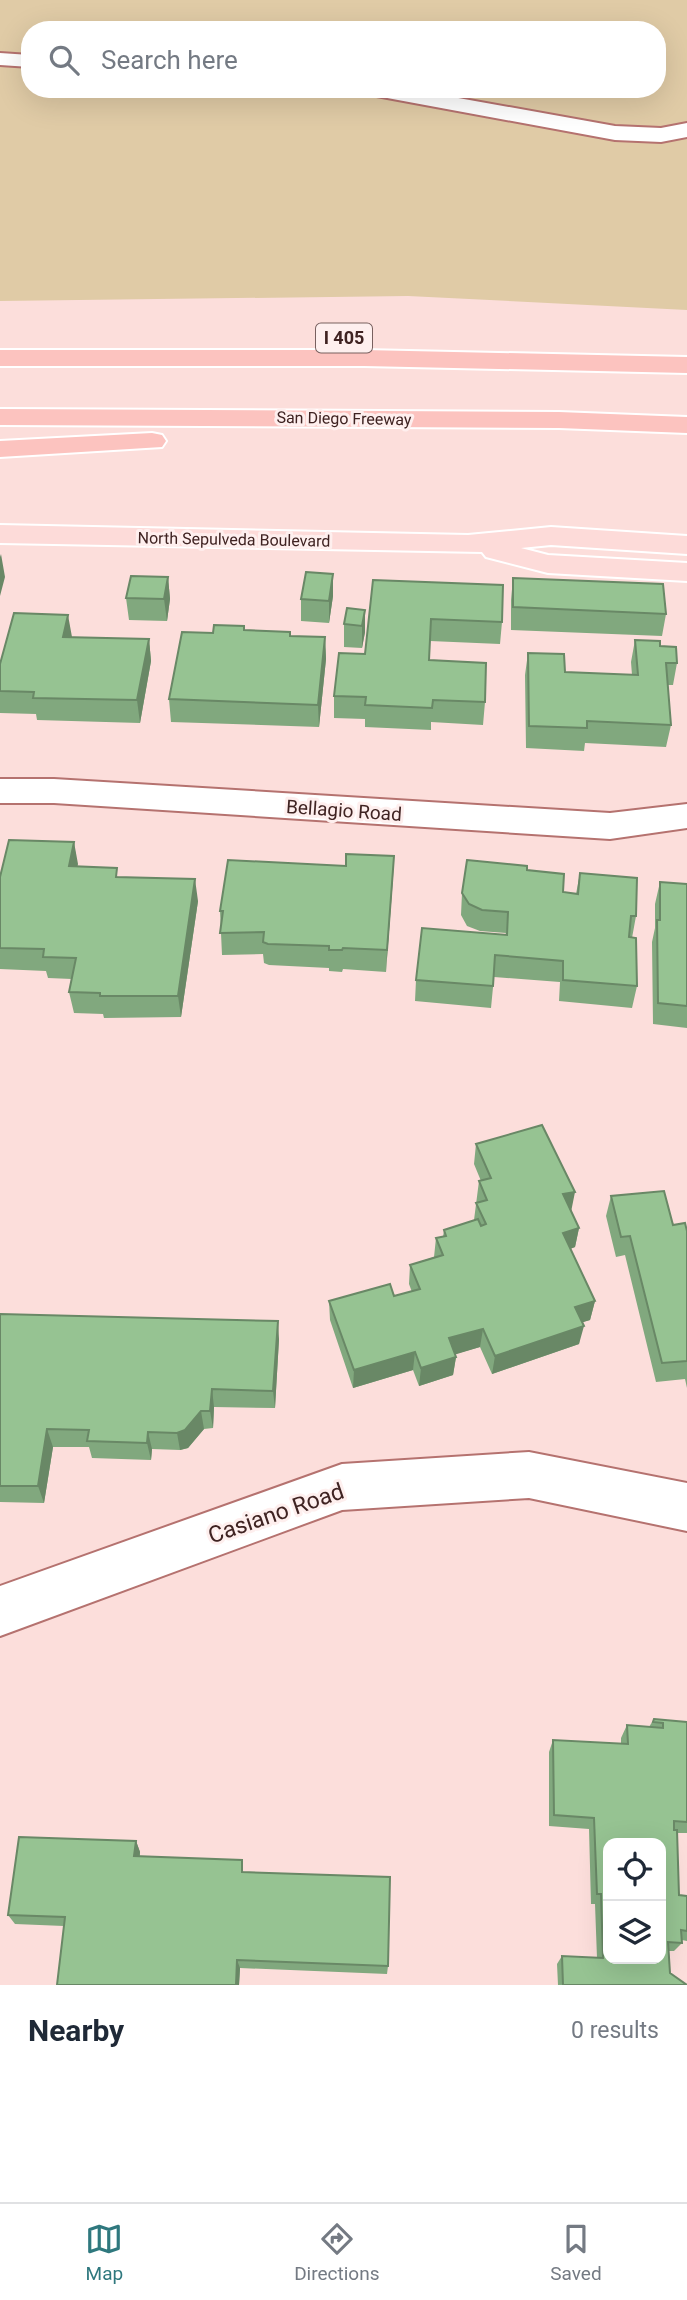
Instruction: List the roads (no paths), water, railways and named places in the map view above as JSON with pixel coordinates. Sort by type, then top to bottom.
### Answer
[{"type":"highway","name":"I 405","points":[[0,337],[397,338],[687,345]]},
{"type":"highway","points":[[0,358],[364,358],[687,365]]},
{"type":"highway","name":"San Diego Freeway","points":[[0,417],[559,420],[687,425]]},
{"type":"highway","points":[[0,449],[559,420]]},
{"type":"main road","name":"North Sepulveda Boulevard","points":[[0,534],[467,544],[551,536],[687,545]]},
{"type":"main road","name":"North Sepulveda Boulevard","points":[[467,544],[548,564],[687,572]]},
{"type":"street","points":[[0,59],[21,60]]},
{"type":"street","points":[[422,98],[615,133],[661,135],[687,130]]},
{"type":"street","name":"Bellagio Road","points":[[0,791],[610,826],[687,816]]},
{"type":"street","name":"Casiano Road","points":[[0,1611],[342,1487],[529,1475],[687,1507]]}]
